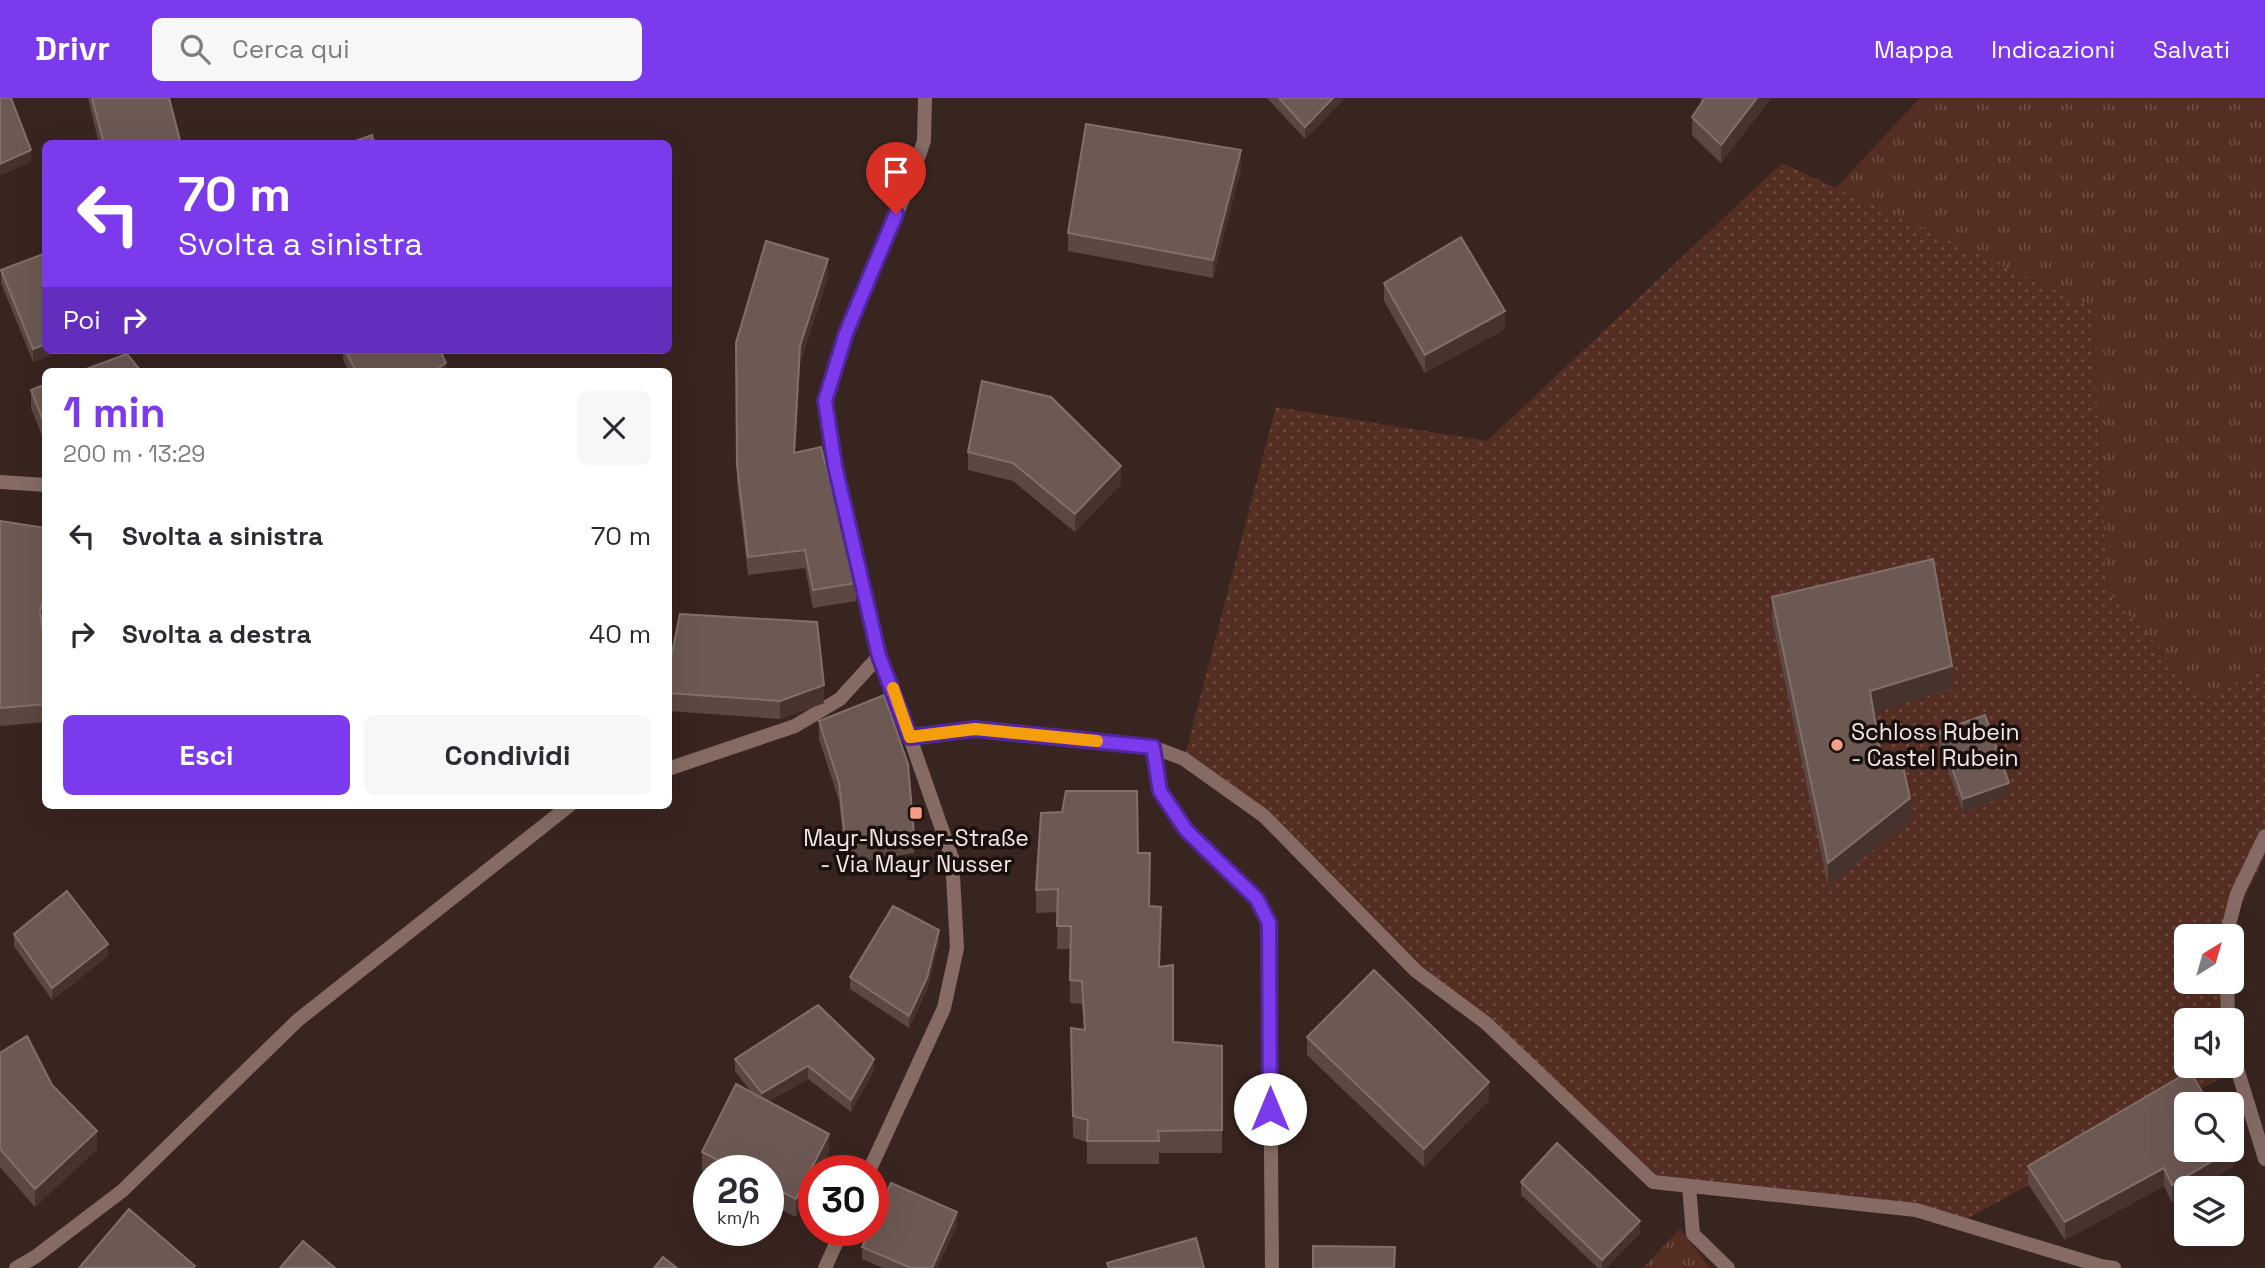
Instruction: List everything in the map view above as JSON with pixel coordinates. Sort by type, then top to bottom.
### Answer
[{"type":"street","points":[[876,1155],[944,1009],[957,948],[952,858],[879,656],[835,466],[825,401],[846,333],[925,141],[925,98]]},
{"type":"street","points":[[0,482],[42,485]]},
{"type":"street","points":[[672,768],[795,726],[840,699],[879,656]]},
{"type":"street","points":[[910,737],[975,729],[1153,747],[1184,759],[1264,816],[1416,971],[1486,1023],[1653,1182],[1916,1210],[2115,1268]]},
{"type":"street","points":[[1153,747],[1160,791],[1186,830],[1257,899],[1269,923],[1272,1268]]},
{"type":"street","points":[[16,1268],[35,1257],[122,1191],[298,1020],[565,809]]},
{"type":"street","points":[[2229,924],[2237,894],[2265,836]]},
{"type":"street","points":[[2240,1078],[2265,1159]]},
{"type":"street","points":[[1689,1186],[1693,1234],[1728,1268]]},
{"type":"street","points":[[825,1268],[835,1246]]},
{"type":"green space","points":[[1920,98],[2265,98],[2265,668],[2206,698],[2108,593],[2091,307],[1835,189]]},
{"type":"green space","points":[[1782,163],[2091,307],[2108,593],[2206,698],[2265,668],[2265,856],[2232,924],[2174,924],[2174,994],[2231,994],[2232,1008],[2174,1008],[2174,1078],[2221,1078],[2196,1092],[2174,1092],[2174,1104],[1960,1223],[1916,1210],[1653,1182],[1486,1023],[1416,971],[1264,816],[1184,759],[1276,407],[1487,441]]},
{"type":"green space","points":[[1680,1229],[1710,1268],[1643,1268]]},
{"type":"building","points":[[0,98],[11,98],[31,150],[0,164]]},
{"type":"building","points":[[92,98],[169,98],[180,140],[103,140]]},
{"type":"building","points":[[1279,98],[1333,98],[1305,127]]},
{"type":"building","points":[[1705,98],[1757,98],[1721,145],[1692,117]]},
{"type":"building","points":[[1086,124],[1241,150],[1213,260],[1068,233]]},
{"type":"building","points":[[372,135],[373,140],[358,140]]},
{"type":"building","points":[[1461,237],[1505,311],[1425,355],[1384,283]]},
{"type":"building","points":[[766,241],[828,259],[800,346],[794,453],[821,447],[856,583],[813,590],[805,550],[748,557],[737,465],[736,343]]},
{"type":"building","points":[[42,255],[42,346],[33,349],[1,270]]},
{"type":"building","points":[[127,354],[139,368],[89,368]]},
{"type":"building","points":[[347,354],[442,354],[446,363],[438,368],[354,368]]},
{"type":"building","points":[[982,381],[1051,397],[1121,466],[1075,514],[1013,463],[968,452]]},
{"type":"building","points":[[42,386],[42,418],[31,390]]},
{"type":"building","points":[[0,521],[42,527],[42,704],[0,708]]},
{"type":"building","name":"Schloss Rubein - Castel Rubein","points":[[1933,559],[1952,666],[1870,691],[1881,756],[1900,753],[1910,798],[1828,863],[1772,597]]},
{"type":"building","points":[[680,614],[817,622],[824,685],[780,701],[672,693],[672,653]]},
{"type":"building","points":[[884,695],[908,764],[914,835],[846,846],[839,783],[819,721]]},
{"type":"building","points":[[1985,715],[2009,783],[1963,799],[1939,731]]},
{"type":"building","points":[[1066,791],[1137,791],[1138,853],[1150,853],[1149,906],[1161,907],[1159,967],[1173,965],[1173,1042],[1222,1046],[1222,1130],[1158,1131],[1159,1141],[1087,1141],[1088,1120],[1073,1116],[1071,1028],[1085,1030],[1082,981],[1070,980],[1071,926],[1057,926],[1058,889],[1036,890],[1041,813],[1062,812]]},
{"type":"building","points":[[67,891],[108,944],[52,988],[14,934]]},
{"type":"building","points":[[893,906],[939,930],[927,978],[909,1016],[850,977]]},
{"type":"building","points":[[1374,970],[1489,1082],[1424,1149],[1307,1037]]},
{"type":"building","points":[[818,1005],[874,1059],[851,1100],[808,1066],[762,1093],[735,1059]]},
{"type":"building","points":[[27,1036],[52,1085],[97,1131],[35,1189],[0,1149],[0,1053]]},
{"type":"building","points":[[2178,1078],[2194,1078],[2202,1092],[2174,1092],[2174,1162],[2211,1162],[2187,1176],[2174,1176],[2172,1185],[2164,1168],[2065,1222],[2028,1166]]},
{"type":"building","points":[[736,1084],[829,1134],[818,1155],[798,1155],[796,1199],[784,1193],[784,1155],[708,1155],[702,1152]]},
{"type":"building","points":[[1557,1143],[1640,1221],[1602,1260],[1521,1182]]},
{"type":"building","points":[[891,1183],[957,1212],[932,1268],[911,1268],[862,1247],[889,1246]]},
{"type":"building","points":[[129,1209],[195,1266],[79,1268]]},
{"type":"building","points":[[1196,1238],[1204,1268],[1109,1268],[1107,1263]]},
{"type":"building","points":[[303,1241],[335,1268],[280,1268]]},
{"type":"building","points":[[1313,1246],[1395,1247],[1394,1268],[1313,1268]]},
{"type":"building","points":[[663,1257],[677,1268],[654,1268]]},
{"type":"slow traffic","points":[[893,688],[910,737],[975,729],[1097,741]]},
{"type":"place","name":"Schloss Rubein - Castel Rubein","points":[[1837,745]]},
{"type":"place","name":"Mayr-Nusser-Straße - Via Mayr Nusser","points":[[916,813]]},
{"type":"route","points":[[896,214],[846,333],[825,401],[835,466],[879,656],[910,737],[975,729],[1153,747],[1160,791],[1186,830],[1257,899],[1269,923],[1270,1109]]}]
